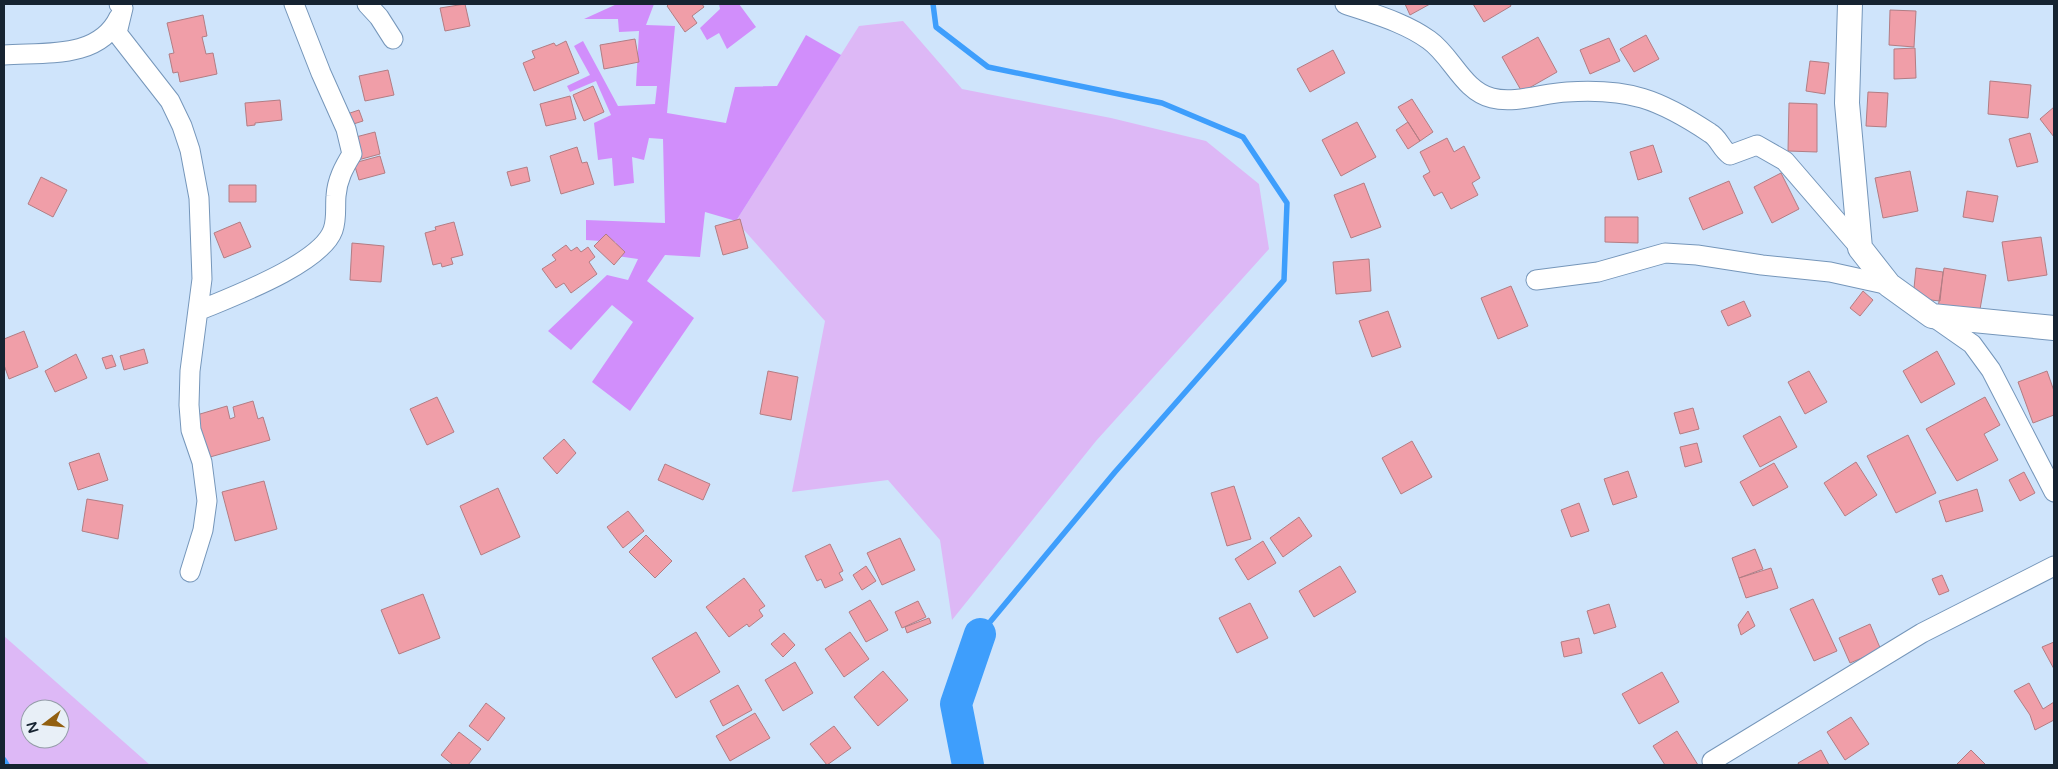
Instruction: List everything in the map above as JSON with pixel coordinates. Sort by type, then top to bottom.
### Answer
[{"type":"street","points":[[198,311],[268,282],[312,256],[326,245],[334,230],[336,194],[342,170],[352,154],[346,129],[321,73],[294,4]]},
{"type":"street","points":[[367,4],[379,17],[393,39]]},
{"type":"street","points":[[1345,4],[1399,24],[1428,39],[1448,56],[1462,79],[1491,98],[1522,98],[1568,92],[1634,94],[1660,103],[1713,134],[1724,151],[1730,154],[1757,145],[1785,161],[1860,248],[1889,285],[1972,344],[1991,370],[2054,492]]},
{"type":"street","points":[[1850,4],[1847,103],[1860,248]]},
{"type":"street","points":[[121,6],[117,33],[170,101],[182,126],[190,150],[199,198],[202,280],[188,405],[191,430],[202,462],[207,501],[203,530],[190,572]]},
{"type":"street","points":[[4,55],[69,52],[92,45],[115,26],[121,6]]},
{"type":"street","points":[[1536,280],[1598,272],[1666,253],[1697,254],[1762,265],[1830,272],[1889,285]]},
{"type":"street","points":[[1932,316],[2054,328]]},
{"type":"street","points":[[1712,761],[1922,633],[2054,566]]},
{"type":"shaded area","points":[[617,4],[654,4],[646,25],[675,26],[667,113],[726,123],[735,87],[777,86],[806,35],[841,55],[736,221],[705,212],[700,257],[665,255],[647,281],[694,318],[630,411],[592,382],[633,322],[612,305],[571,350],[548,331],[607,275],[628,280],[638,259],[617,256],[616,242],[586,240],[586,220],[665,223],[663,139],[649,138],[644,160],[632,157],[634,183],[614,186],[612,158],[598,160],[594,123],[611,115],[596,81],[570,92],[567,86],[590,75],[574,46],[583,41],[618,106],[655,104],[657,86],[636,86],[639,31],[619,32],[618,19],[584,19]]},
{"type":"shaded area","points":[[719,4],[739,4],[756,27],[727,49],[719,33],[707,40],[700,28],[720,9]]},
{"type":"shaded area","points":[[903,21],[962,89],[1111,118],[1206,141],[1259,184],[1269,249],[1096,441],[952,620],[940,540],[888,480],[792,492],[825,321],[736,221],[859,26]]},
{"type":"shaded area","points":[[4,636],[150,765],[4,765]]},
{"type":"building","points":[[465,4],[470,26],[445,31],[440,8]]},
{"type":"building","points":[[669,4],[702,4],[704,7],[692,16],[697,23],[685,32],[667,6]]},
{"type":"building","points":[[1405,4],[1430,4],[1410,15]]},
{"type":"building","points":[[1473,4],[1510,4],[1511,6],[1484,22]]},
{"type":"building","points":[[1890,10],[1916,11],[1914,47],[1889,45]]},
{"type":"building","points":[[203,15],[207,36],[202,37],[206,54],[213,53],[217,74],[180,82],[178,72],[173,73],[169,54],[174,53],[167,23]]},
{"type":"building","points":[[1646,35],[1659,59],[1634,72],[1620,49]]},
{"type":"building","points":[[1538,37],[1557,72],[1522,92],[1502,57]]},
{"type":"building","points":[[1609,38],[1620,61],[1590,74],[1580,50]]},
{"type":"building","points":[[635,39],[639,62],[604,69],[600,45]]},
{"type":"building","points":[[566,41],[579,73],[534,91],[523,63],[535,58],[532,51],[554,43],[556,46]]},
{"type":"building","points":[[1915,48],[1916,78],[1894,79],[1894,49]]},
{"type":"building","points":[[1333,50],[1345,73],[1310,92],[1297,69]]},
{"type":"building","points":[[1810,61],[1829,63],[1825,94],[1806,91]]},
{"type":"building","points":[[388,70],[394,95],[365,101],[359,76]]},
{"type":"building","points":[[1990,81],[2031,85],[2028,118],[1988,114]]},
{"type":"building","points":[[593,86],[604,112],[584,121],[573,95]]},
{"type":"building","points":[[1868,92],[1888,93],[1886,127],[1866,126]]},
{"type":"building","points":[[570,96],[576,119],[546,126],[540,104]]},
{"type":"building","points":[[1412,99],[1433,132],[1420,141],[1398,107]]},
{"type":"building","points":[[280,100],[282,120],[255,123],[255,125],[247,126],[245,103]]},
{"type":"building","points":[[1789,103],[1817,104],[1817,152],[1788,151]]},
{"type":"building","points":[[2054,107],[2054,137],[2040,119]]},
{"type":"building","points":[[359,110],[363,121],[347,126],[344,115]]},
{"type":"building","points":[[1357,122],[1376,157],[1341,176],[1322,140]]},
{"type":"building","points":[[1408,122],[1420,141],[1408,149],[1396,130]]},
{"type":"building","points":[[375,132],[380,154],[358,160],[352,138]]},
{"type":"building","points":[[2030,133],[2038,162],[2017,167],[2009,139]]},
{"type":"building","points":[[1447,138],[1454,152],[1464,146],[1480,178],[1472,183],[1478,195],[1451,209],[1442,192],[1434,196],[1423,176],[1430,172],[1420,152]]},
{"type":"building","points":[[1653,145],[1662,172],[1638,180],[1630,152]]},
{"type":"building","points":[[577,147],[582,163],[587,162],[594,184],[561,194],[550,156]]},
{"type":"building","points":[[380,156],[385,173],[359,180],[354,163]]},
{"type":"building","points":[[527,167],[530,181],[511,186],[507,172]]},
{"type":"building","points":[[1910,171],[1918,211],[1883,218],[1875,178]]},
{"type":"building","points":[[1781,173],[1799,209],[1772,223],[1754,187]]},
{"type":"building","points":[[41,177],[67,190],[53,217],[28,204]]},
{"type":"building","points":[[1729,181],[1743,213],[1703,230],[1689,198]]},
{"type":"building","points":[[1364,183],[1381,227],[1351,238],[1334,195]]},
{"type":"building","points":[[229,185],[256,185],[256,202],[229,202]]},
{"type":"building","points":[[1967,191],[1998,196],[1993,222],[1963,217]]},
{"type":"building","points":[[1605,217],[1638,217],[1638,243],[1605,242]]},
{"type":"building","points":[[740,219],[748,248],[723,255],[715,226]]},
{"type":"building","points":[[240,222],[251,247],[224,258],[214,233]]},
{"type":"building","points":[[454,222],[463,255],[451,258],[453,264],[442,267],[441,263],[433,265],[425,233],[436,230],[435,227]]},
{"type":"building","points":[[606,234],[625,252],[614,265],[594,246]]},
{"type":"building","points":[[2041,237],[2047,275],[2008,281],[2002,242]]},
{"type":"building","points":[[352,243],[384,246],[381,282],[350,280]]},
{"type":"building","points":[[566,245],[571,251],[577,247],[581,252],[588,247],[595,257],[589,262],[597,274],[571,293],[564,283],[556,288],[542,269],[556,260],[552,255]]},
{"type":"building","points":[[1369,259],[1371,291],[1336,294],[1333,262]]},
{"type":"building","points":[[1916,268],[1943,272],[1940,301],[1913,298]]},
{"type":"building","points":[[1944,268],[1986,275],[1979,315],[1938,308]]},
{"type":"building","points":[[1511,286],[1528,326],[1498,339],[1481,298]]},
{"type":"building","points":[[1863,291],[1873,300],[1860,316],[1850,308]]},
{"type":"building","points":[[1744,301],[1751,316],[1728,326],[1721,311]]},
{"type":"building","points":[[1388,311],[1401,347],[1372,357],[1359,321]]},
{"type":"building","points":[[24,331],[38,367],[9,379],[4,365],[4,339]]},
{"type":"building","points":[[144,349],[148,363],[124,370],[120,356]]},
{"type":"building","points":[[1937,351],[1955,384],[1921,403],[1903,371]]},
{"type":"building","points":[[76,354],[87,378],[55,392],[45,371]]},
{"type":"building","points":[[112,355],[116,366],[106,369],[102,358]]},
{"type":"building","points":[[768,371],[798,377],[791,420],[760,414]]},
{"type":"building","points":[[1809,371],[1827,402],[1805,414],[1788,382]]},
{"type":"building","points":[[2047,371],[2054,391],[2054,415],[2033,423],[2018,382]]},
{"type":"building","points":[[437,397],[454,432],[427,445],[410,409]]},
{"type":"building","points":[[1985,397],[2000,425],[1984,434],[1998,460],[1957,481],[1926,429]]},
{"type":"building","points":[[253,401],[258,419],[263,417],[270,440],[203,459],[190,417],[227,406],[230,419],[235,417],[233,407]]},
{"type":"building","points":[[1693,408],[1699,429],[1680,434],[1674,413]]},
{"type":"building","points":[[1780,416],[1797,447],[1760,467],[1743,436]]},
{"type":"building","points":[[1908,435],[1936,493],[1896,513],[1867,456]]},
{"type":"building","points":[[564,439],[576,453],[557,474],[543,458]]},
{"type":"building","points":[[1412,441],[1432,477],[1401,494],[1382,458]]},
{"type":"building","points":[[1697,443],[1702,462],[1685,467],[1680,447]]},
{"type":"building","points":[[99,453],[108,480],[78,490],[69,463]]},
{"type":"building","points":[[1856,462],[1877,495],[1845,516],[1824,483]]},
{"type":"building","points":[[1774,463],[1788,487],[1753,506],[1740,482]]},
{"type":"building","points":[[665,464],[710,484],[703,500],[658,480]]},
{"type":"building","points":[[1628,471],[1637,497],[1613,505],[1604,479]]},
{"type":"building","points":[[2024,472],[2035,493],[2020,501],[2009,480]]},
{"type":"building","points":[[264,481],[277,529],[235,541],[222,492]]},
{"type":"building","points":[[1234,486],[1251,539],[1227,546],[1211,493]]},
{"type":"building","points":[[498,488],[520,537],[481,555],[460,506]]},
{"type":"building","points":[[1977,489],[1983,511],[1946,522],[1939,501]]},
{"type":"building","points":[[87,499],[123,505],[118,539],[82,531]]},
{"type":"building","points":[[1579,503],[1589,531],[1571,537],[1561,510]]},
{"type":"building","points":[[628,511],[644,531],[623,548],[607,527]]},
{"type":"building","points":[[1299,517],[1312,536],[1283,557],[1270,538]]},
{"type":"building","points":[[646,535],[672,561],[655,578],[629,552]]},
{"type":"building","points":[[900,538],[915,570],[882,585],[867,553]]},
{"type":"building","points":[[1263,541],[1276,563],[1248,580],[1235,559]]},
{"type":"building","points":[[830,544],[843,571],[839,573],[843,580],[825,588],[821,579],[817,581],[805,556]]},
{"type":"building","points":[[1755,549],[1763,569],[1739,578],[1732,558]]},
{"type":"building","points":[[866,566],[876,581],[862,590],[853,575]]},
{"type":"building","points":[[1340,566],[1356,592],[1314,617],[1299,591]]},
{"type":"building","points":[[1771,568],[1778,588],[1746,598],[1739,578]]},
{"type":"building","points":[[1942,575],[1949,591],[1939,595],[1932,579]]},
{"type":"building","points":[[744,578],[765,606],[759,610],[763,616],[749,627],[747,624],[729,637],[706,607]]},
{"type":"building","points":[[423,594],[440,638],[399,654],[381,610]]},
{"type":"building","points":[[1813,599],[1837,651],[1814,661],[1790,609]]},
{"type":"building","points":[[870,600],[888,630],[866,642],[849,612]]},
{"type":"building","points":[[918,601],[926,617],[902,628],[895,612]]},
{"type":"building","points":[[1250,603],[1268,638],[1237,653],[1219,618]]},
{"type":"building","points":[[1609,604],[1616,627],[1594,634],[1587,611]]},
{"type":"building","points":[[1748,611],[1755,626],[1741,635],[1738,625]]},
{"type":"building","points":[[929,618],[931,623],[907,633],[905,627]]},
{"type":"building","points":[[1870,624],[1881,650],[1850,663],[1839,638]]},
{"type":"building","points":[[696,632],[720,672],[676,698],[652,658]]},
{"type":"building","points":[[850,632],[869,659],[844,677],[825,649]]},
{"type":"building","points":[[784,633],[795,645],[783,657],[771,644]]},
{"type":"building","points":[[1579,638],[1582,653],[1564,657],[1561,642]]},
{"type":"building","points":[[2054,642],[2054,669],[2042,647]]},
{"type":"building","points":[[795,662],[813,693],[783,711],[765,680]]},
{"type":"building","points":[[883,671],[908,700],[878,726],[854,697]]},
{"type":"building","points":[[1662,672],[1679,702],[1639,724],[1622,694]]},
{"type":"building","points":[[2029,683],[2043,709],[2054,702],[2054,720],[2035,730],[2030,715],[2014,691]]},
{"type":"building","points":[[738,685],[752,710],[723,726],[710,701]]},
{"type":"building","points":[[486,703],[505,718],[488,741],[469,726]]},
{"type":"building","points":[[755,713],[770,738],[730,761],[716,736]]},
{"type":"building","points":[[1851,717],[1869,744],[1845,760],[1827,732]]},
{"type":"building","points":[[834,726],[851,748],[827,765],[810,744]]},
{"type":"building","points":[[1677,731],[1698,765],[1665,765],[1653,746]]},
{"type":"building","points":[[459,732],[481,749],[468,765],[453,765],[441,755]]},
{"type":"building","points":[[1821,750],[1829,765],[1799,765],[1798,763]]},
{"type":"building","points":[[1971,750],[1986,765],[1956,765]]},
{"type":"waterway","points":[[933,4],[936,27],[988,67],[1162,103],[1243,137],[1287,203],[1284,280],[1115,472],[980,634]]},
{"type":"waterway","points":[[968,765],[956,704],[980,634]]},
{"type":"waterway","points":[[4,760],[7,765]]}]
